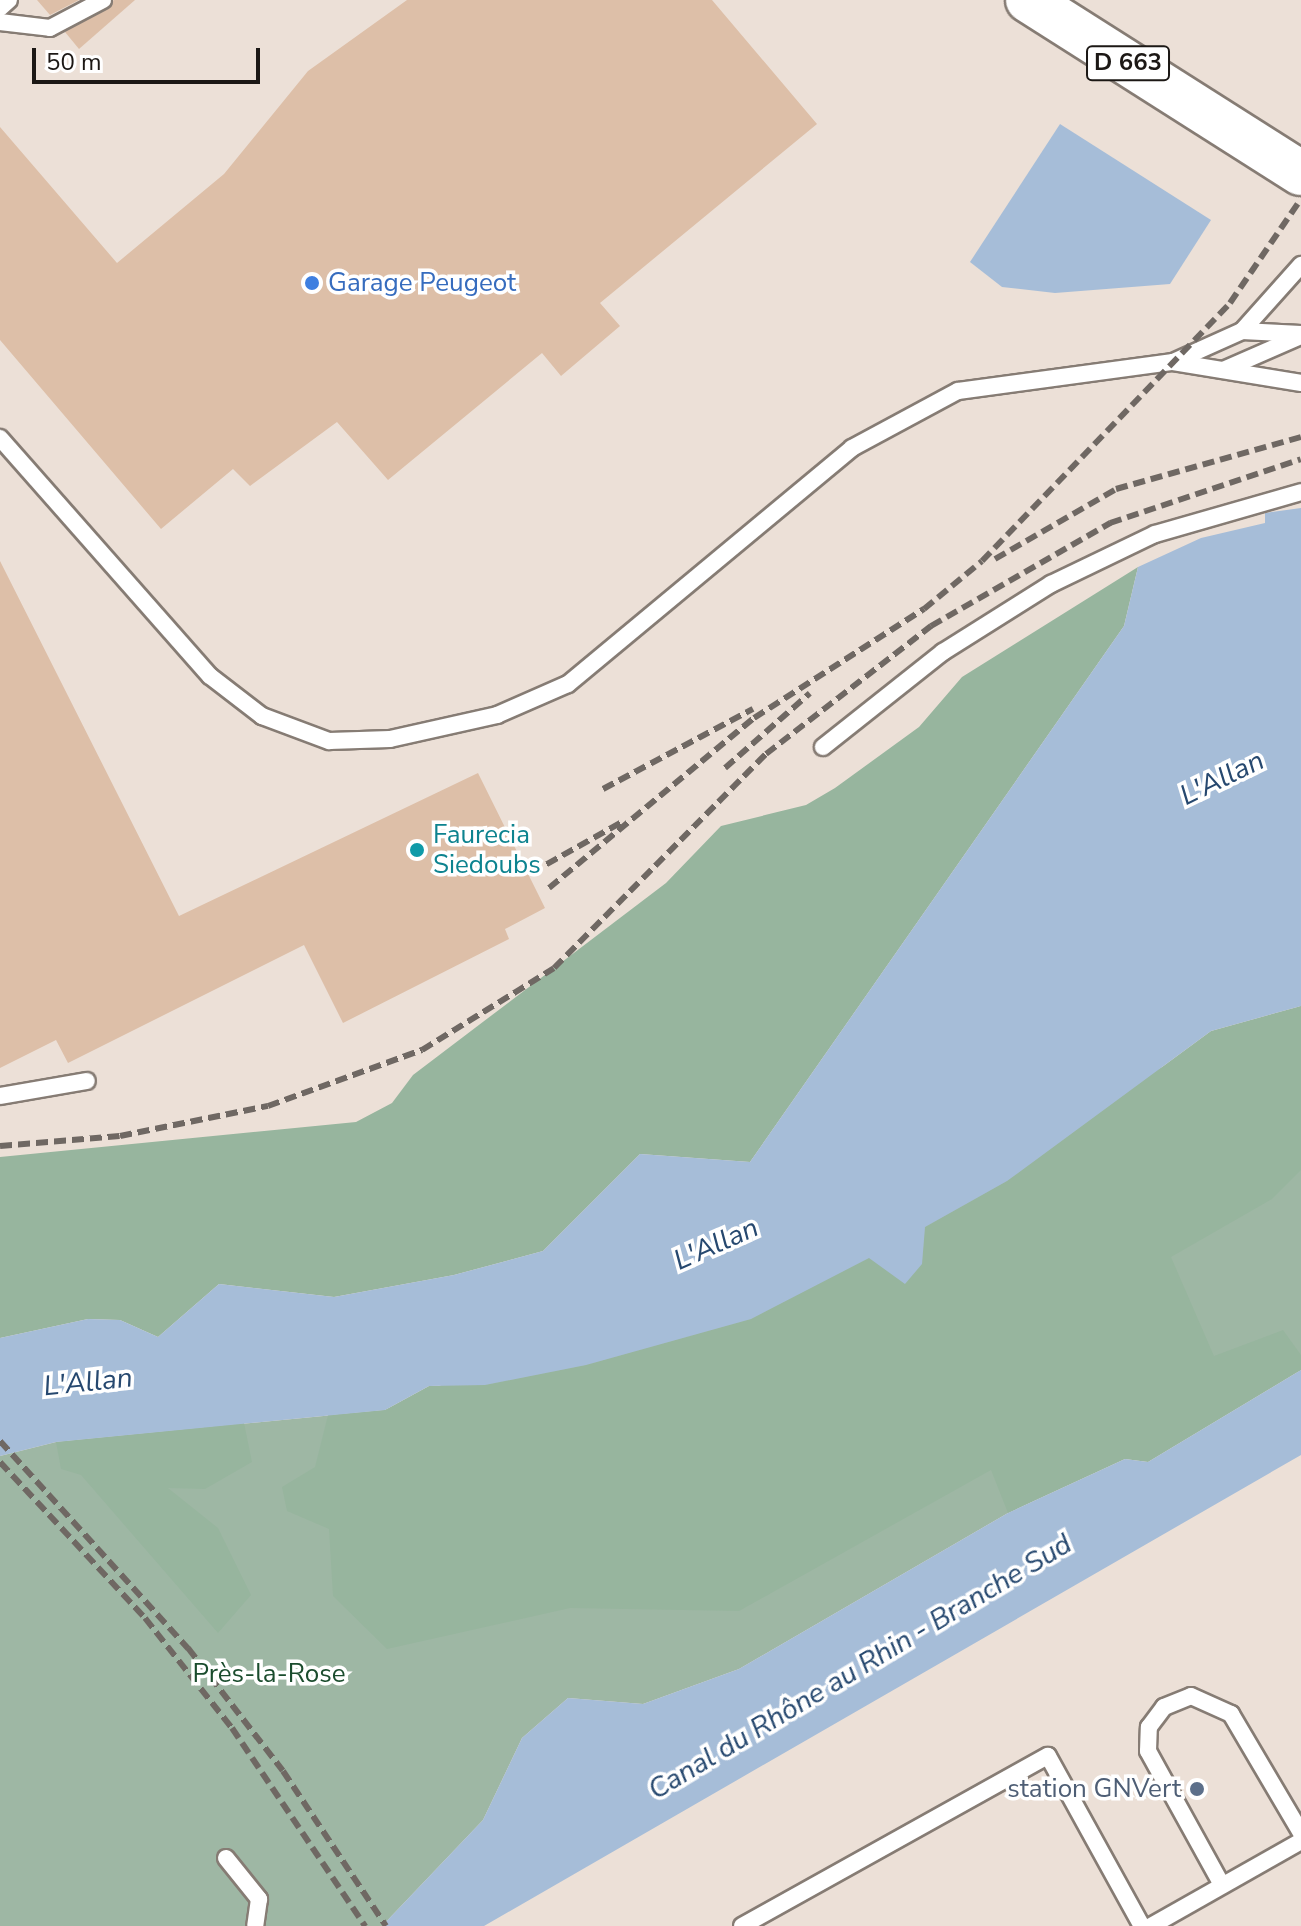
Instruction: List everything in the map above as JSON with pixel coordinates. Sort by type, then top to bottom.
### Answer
[{"type":"main road","name":"D 663","points":[[1028,0],[1243,119],[1301,139]]},
{"type":"main road","name":"D 663","points":[[1084,0],[1243,119],[1301,173]]},
{"type":"lane","points":[[0,8],[9,0]]},
{"type":"lane","points":[[0,22],[50,28],[103,0]]},
{"type":"lane","points":[[1173,362],[1242,331],[1301,265]]},
{"type":"lane","points":[[1242,331],[1301,335]]},
{"type":"lane","points":[[1218,372],[1301,335]]},
{"type":"lane","points":[[0,438],[210,676],[251,708],[329,741],[390,739],[497,715],[568,684],[852,448],[897,419],[958,391],[1049,373],[1173,362],[1218,372],[1301,383]]},
{"type":"lane","points":[[823,747],[943,652],[1051,584],[1155,534],[1301,492]]},
{"type":"lane","points":[[0,1096],[87,1081]]},
{"type":"lane","points":[[1222,1885],[1148,1751],[1149,1727],[1164,1707],[1191,1696],[1231,1714],[1301,1833]]},
{"type":"lane","points":[[742,1926],[1048,1756],[1142,1926]]},
{"type":"lane","points":[[1151,1926],[1301,1841]]},
{"type":"lane","points":[[226,1858],[259,1899],[255,1926]]},
{"type":"green space","points":[[1138,567],[1124,626],[750,1162],[640,1154],[543,1251],[454,1275],[334,1297],[219,1284],[158,1337],[120,1320],[88,1319],[0,1338],[0,1157],[356,1122],[392,1103],[413,1075],[666,883],[721,826],[806,805],[835,788],[919,727],[962,677]]},
{"type":"green space","name":"Près-la-Rose","points":[[1301,1006],[1301,1370],[1008,1513],[739,1669],[643,1704],[568,1698],[522,1738],[483,1820],[382,1926],[0,1926],[0,1456],[56,1442],[385,1410]]},
{"type":"green space","points":[[1301,1006],[1301,1170],[1272,1199],[1171,1257],[1214,1356],[1283,1330],[1301,1355],[1301,1370],[1148,1462],[1125,1459],[1008,1513],[991,1470],[739,1611],[570,1608],[387,1649],[333,1596],[329,1529],[287,1511],[282,1487],[315,1467],[328,1415],[385,1410],[429,1386],[485,1385],[586,1365],[751,1319],[869,1257],[922,1264],[925,1227],[1007,1181],[1211,1031]]},
{"type":"green space","points":[[244,1423],[252,1462],[205,1489],[168,1488],[218,1528],[251,1595],[218,1633],[81,1475],[61,1469],[56,1442]]},
{"type":"water","points":[[1060,124],[1211,220],[1170,284],[1055,293],[1002,287],[970,262]]},
{"type":"water","name":"L'Allan","points":[[1301,508],[1301,1006],[1211,1031],[1007,1181],[925,1227],[922,1264],[905,1284],[869,1258],[751,1319],[586,1365],[485,1385],[429,1386],[385,1410],[56,1442],[0,1456],[0,1338],[88,1319],[120,1320],[158,1337],[219,1284],[334,1297],[454,1275],[543,1251],[640,1154],[750,1162],[1124,626],[1138,567],[1201,538],[1265,523],[1265,513]]},
{"type":"water","name":"Canal du Rhône au Rhin - Branche Sud","points":[[1301,1370],[1301,1455],[484,1926],[382,1926],[483,1820],[522,1738],[568,1698],[643,1704],[739,1669],[1008,1513],[1125,1459],[1148,1462]]},
{"type":"building","points":[[37,0],[79,0],[50,15]]},
{"type":"building","points":[[114,0],[135,0],[79,49],[65,32]]},
{"type":"building","name":"Garage Peugeot","points":[[407,0],[712,0],[817,124],[600,303],[620,326],[561,376],[542,353],[388,480],[337,422],[250,486],[233,469],[161,529],[0,340],[0,127],[117,263],[224,174],[308,71]]},
{"type":"building","name":"Faurecia Siedoubs","points":[[0,561],[179,916],[478,773],[545,908],[505,929],[509,939],[343,1023],[304,945],[68,1063],[56,1040],[0,1068]]},
{"type":"railway","points":[[549,888],[754,718],[924,609],[982,561],[1230,303],[1301,199]]},
{"type":"railway","points":[[995,559],[1116,489],[1301,437]]},
{"type":"railway","points":[[0,1146],[120,1136],[268,1106],[422,1050],[554,968],[766,754],[931,626],[1110,523],[1301,459]]},
{"type":"railway","points":[[725,768],[810,693]]},
{"type":"railway","points":[[603,789],[753,709]]},
{"type":"railway","points":[[531,873],[622,822]]},
{"type":"railway","points":[[0,1441],[188,1648],[283,1771],[386,1926]]},
{"type":"railway","points":[[0,1462],[145,1618],[232,1728],[365,1926]]},
{"type":"place","name":"Garage Peugeot","points":[[312,283]]},
{"type":"place","name":"Faurecia Siedoubs","points":[[417,850]]},
{"type":"place","name":"station GNVert","points":[[1197,1789]]}]
